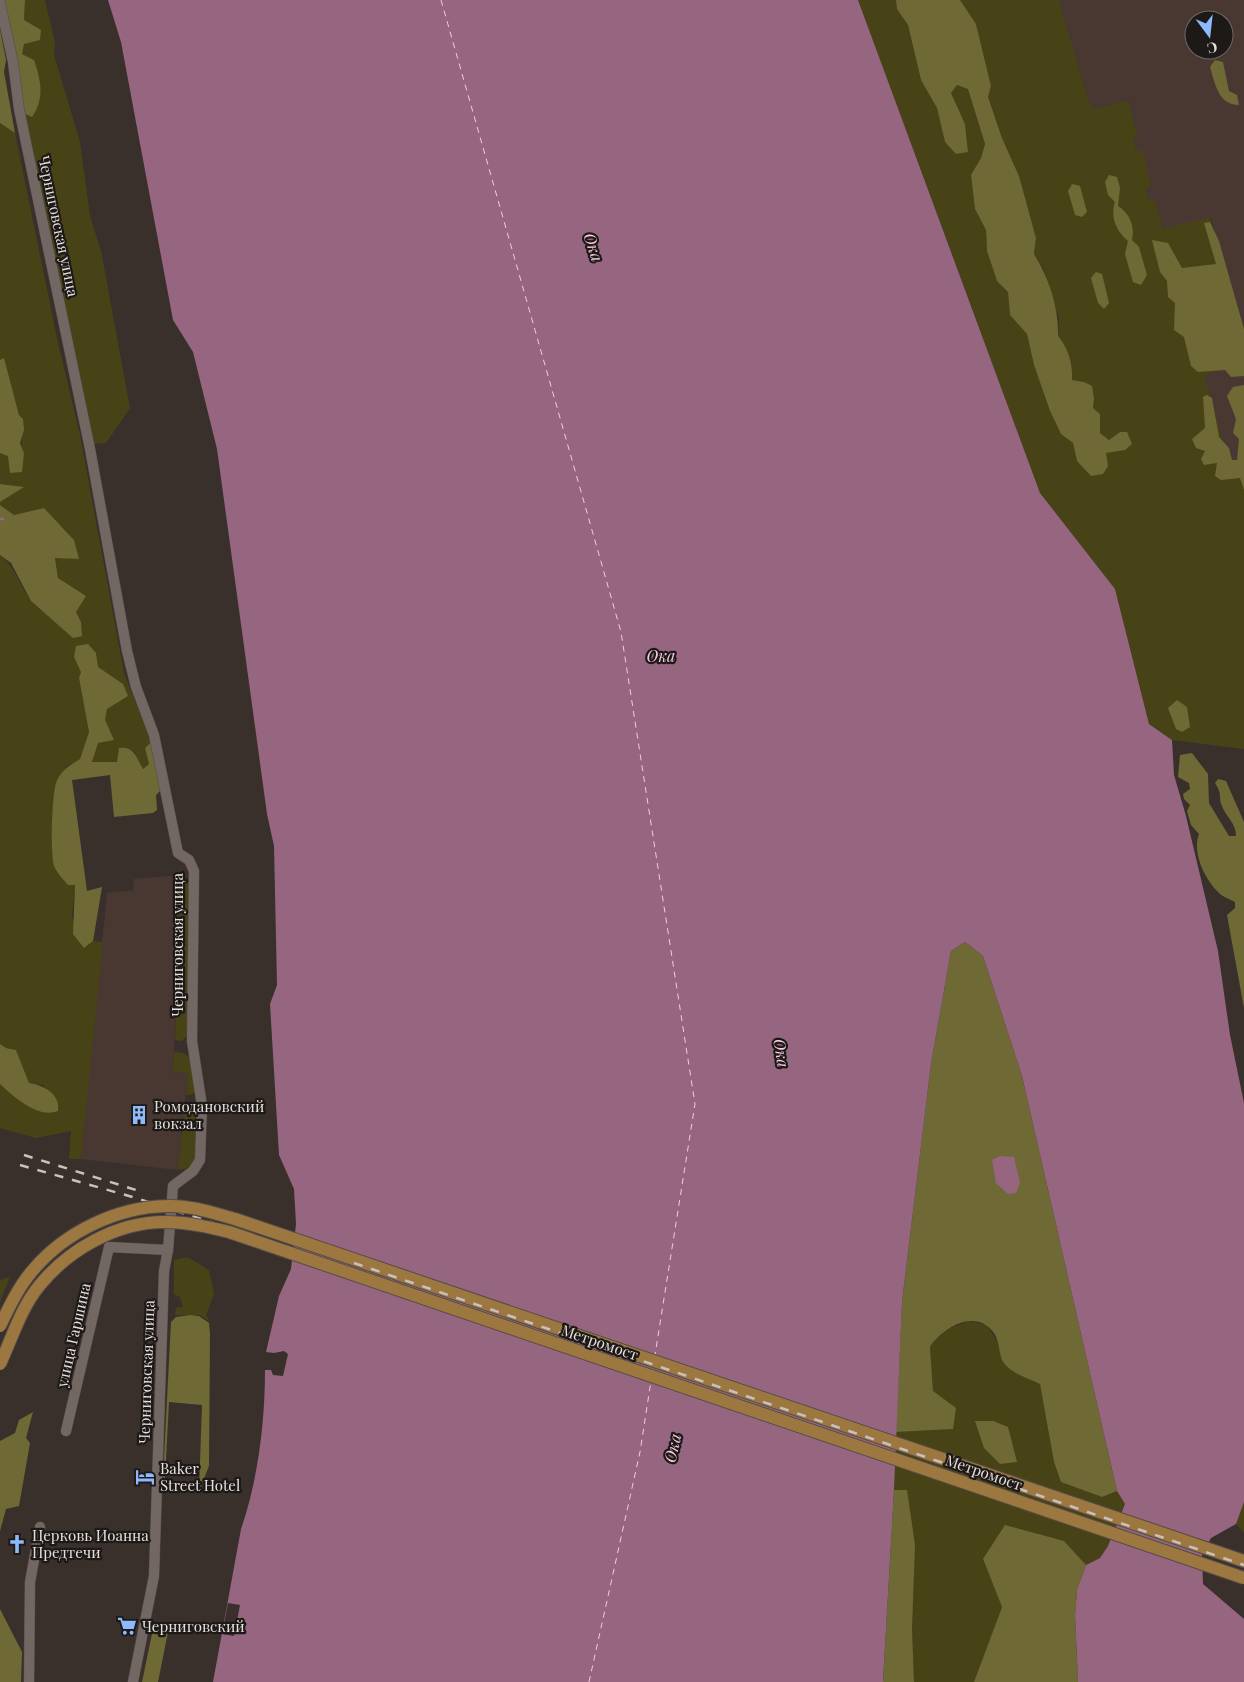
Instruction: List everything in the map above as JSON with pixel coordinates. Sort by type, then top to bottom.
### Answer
[{"type":"main road","name":"Метромост","points":[[0,1326],[13,1300],[32,1271],[55,1248],[77,1233],[102,1220],[134,1210],[168,1206],[200,1209],[1244,1561]]},
{"type":"main road","name":"Метромост","points":[[0,1364],[24,1311],[39,1286],[60,1263],[77,1250],[98,1239],[134,1226],[164,1222],[195,1224],[238,1236],[1244,1578]]},
{"type":"street","name":"Черниговская улица","points":[[0,3],[13,62],[19,109],[91,454],[136,687],[154,735],[178,853],[189,860],[194,871],[192,1040],[202,1106],[200,1160],[193,1171],[173,1186],[168,1250],[164,1271],[154,1576],[133,1682]]},
{"type":"street","name":"улица Гаршина","points":[[66,1431],[109,1247],[168,1250]]},
{"type":"street","points":[[29,1682],[30,1582],[40,1527]]},
{"type":"shaded area","points":[[3,0],[25,0],[24,20],[41,30],[40,40],[24,44],[22,54],[34,60],[40,82],[39,103],[32,117],[25,114]]},
{"type":"shaded area","points":[[25,0],[45,0],[55,43],[54,55],[80,142],[90,216],[101,251],[130,408],[106,443],[94,444],[40,197],[25,114],[22,54]]},
{"type":"shaded area","points":[[858,0],[896,0],[897,9],[908,25],[921,80],[937,108],[945,142],[957,154],[968,151],[965,124],[951,93],[957,85],[968,88],[985,144],[981,158],[971,176],[975,209],[986,230],[987,251],[997,281],[1008,292],[1010,315],[1027,334],[1034,365],[1050,411],[1061,434],[1073,443],[1077,461],[1106,452],[1125,450],[1120,432],[1109,440],[1100,433],[1100,414],[1093,408],[1094,399],[1084,382],[1072,380],[1072,370],[1058,336],[1059,319],[1044,270],[1034,254],[1036,238],[1019,176],[1002,138],[988,97],[991,86],[976,24],[960,0],[1059,0],[1089,103],[1095,109],[1128,100],[1138,137],[1133,139],[1136,151],[1142,150],[1151,186],[1146,188],[1149,201],[1155,200],[1163,229],[1210,217],[1244,336],[1244,362],[1204,375],[1230,466],[1244,466],[1244,749],[1172,740],[1149,724],[1115,589],[1040,493]]},
{"type":"shaded area","points":[[896,0],[960,0],[976,24],[991,86],[988,97],[1002,138],[1019,176],[1036,238],[1034,254],[1052,294],[1057,315],[1058,336],[1069,356],[1072,380],[1084,382],[1092,386],[1093,408],[1100,414],[1100,433],[1109,440],[1120,432],[1127,432],[1132,444],[1125,450],[1106,453],[1108,466],[1103,474],[1091,476],[1077,461],[1073,443],[1061,434],[1050,411],[1034,365],[1027,334],[1010,315],[1008,292],[997,281],[987,251],[986,230],[975,209],[971,175],[981,158],[985,144],[968,89],[957,85],[951,93],[965,124],[968,152],[956,154],[945,142],[937,108],[921,80],[908,25],[897,9]]},
{"type":"shaded area","points":[[1059,0],[1244,0],[1244,336],[1211,217],[1163,230],[1155,200],[1149,202],[1146,188],[1151,186],[1141,150],[1136,152],[1133,138],[1138,137],[1128,100],[1095,109],[1089,103]]},
{"type":"shaded area","points":[[0,29],[6,60],[4,72],[15,133],[0,123]]},
{"type":"shaded area","points":[[1215,60],[1223,62],[1229,91],[1237,95],[1239,105],[1226,101],[1218,92],[1210,67]]},
{"type":"shaded area","points":[[0,123],[15,133],[58,343],[80,435],[124,673],[151,742],[145,748],[149,764],[142,769],[134,751],[117,762],[92,762],[107,709],[123,684],[97,667],[96,653],[74,657],[82,672],[79,678],[89,732],[80,759],[66,767],[54,828],[54,866],[75,885],[72,917],[84,948],[93,941],[103,942],[81,1159],[69,1159],[71,1131],[36,1138],[0,1128],[0,1084],[32,1108],[56,1112],[43,1085],[29,1083],[16,1050],[6,1048],[0,1044],[0,555],[7,561],[32,601],[46,613],[81,622],[76,612],[85,596],[58,578],[55,557],[78,559],[73,541],[66,530],[44,508],[14,515],[0,505],[0,502],[23,487],[0,484],[0,453],[8,455],[24,453],[22,440],[23,419],[19,415],[4,359],[0,360]]},
{"type":"shaded area","points":[[1109,175],[1117,177],[1120,188],[1118,206],[1131,221],[1133,230],[1132,240],[1139,247],[1147,275],[1141,285],[1133,282],[1125,254],[1128,241],[1120,233],[1115,223],[1113,213],[1115,202],[1108,195],[1105,182]]},
{"type":"shaded area","points":[[1072,184],[1080,186],[1087,212],[1082,217],[1075,215],[1068,191]]},
{"type":"shaded area","points":[[1210,222],[1219,241],[1244,329],[1244,376],[1231,377],[1225,370],[1198,372],[1191,366],[1184,337],[1174,330],[1175,303],[1168,297],[1167,281],[1160,272],[1152,240],[1168,243],[1182,268],[1216,264],[1204,223]]},
{"type":"shaded area","points":[[1096,272],[1102,274],[1109,303],[1104,309],[1098,303],[1091,278]]},
{"type":"shaded area","points":[[4,358],[19,415],[23,419],[24,430],[20,443],[24,453],[22,472],[10,473],[8,456],[0,453],[0,360]]},
{"type":"shaded area","points":[[1244,362],[1244,466],[1230,467],[1203,374]]},
{"type":"shaded area","points":[[1244,385],[1244,490],[1240,478],[1221,480],[1215,476],[1217,463],[1204,465],[1201,459],[1205,451],[1196,448],[1192,439],[1205,428],[1203,397],[1207,395],[1212,398],[1219,437],[1229,448],[1232,460],[1237,460],[1239,439],[1233,433],[1236,419],[1227,396],[1233,387]]},
{"type":"shaded area","points":[[0,484],[24,487],[0,502]]},
{"type":"shaded area","points":[[0,505],[14,515],[44,508],[74,540],[79,559],[55,558],[58,578],[86,596],[76,612],[81,622],[82,636],[73,638],[31,601],[11,563],[0,555]]},
{"type":"shaded area","points":[[88,644],[96,653],[98,667],[123,684],[128,696],[107,709],[105,720],[114,740],[98,743],[92,762],[117,762],[119,748],[124,748],[132,751],[143,769],[149,764],[145,748],[151,742],[161,790],[156,795],[157,810],[153,813],[114,817],[110,775],[72,780],[87,891],[102,887],[93,941],[84,948],[73,934],[75,885],[68,885],[58,874],[54,866],[52,837],[53,800],[56,783],[69,766],[80,759],[89,732],[79,678],[81,672],[74,657],[76,646]]},
{"type":"shaded area","points":[[1177,700],[1187,707],[1190,727],[1182,732],[1176,729],[1168,708]]},
{"type":"shaded area","points":[[1192,753],[1208,774],[1209,803],[1229,836],[1236,836],[1236,831],[1222,806],[1219,790],[1215,783],[1218,779],[1226,781],[1244,822],[1244,1008],[1227,915],[1235,908],[1235,902],[1220,894],[1204,872],[1198,857],[1197,841],[1199,834],[1191,825],[1187,811],[1190,805],[1184,799],[1183,794],[1190,789],[1189,783],[1178,777],[1180,755]]},
{"type":"shaded area","points":[[181,875],[173,1072],[188,1073],[178,1170],[81,1159],[107,893],[133,890],[134,879]]},
{"type":"shaded area","points":[[181,875],[189,881],[188,1033],[181,1041],[175,1040]]},
{"type":"shaded area","points":[[965,942],[983,956],[1022,1076],[1117,1491],[1102,1497],[1061,1482],[1054,1462],[1040,1384],[1011,1370],[1003,1362],[994,1333],[987,1326],[978,1322],[969,1321],[951,1327],[930,1347],[933,1391],[956,1408],[953,1429],[896,1432],[902,1302],[931,1064],[951,951]]},
{"type":"shaded area","points":[[0,1044],[6,1048],[16,1050],[29,1083],[50,1091],[57,1100],[58,1111],[50,1113],[35,1109],[19,1100],[0,1084]]},
{"type":"shaded area","points":[[174,1052],[183,1053],[189,1057],[196,1089],[193,1094],[186,1095],[188,1073],[173,1072]]},
{"type":"shaded area","points":[[185,1102],[194,1105],[196,1109],[198,1150],[192,1165],[178,1170]]},
{"type":"shaded area","points":[[187,1257],[209,1270],[214,1294],[206,1315],[210,1322],[200,1315],[175,1315],[176,1308],[183,1307],[180,1297],[174,1294],[174,1260]]},
{"type":"shaded area","points":[[10,1277],[0,1302],[0,1280]]},
{"type":"shaded area","points":[[199,1316],[209,1323],[210,1334],[209,1466],[199,1491],[202,1405],[169,1402],[165,1479],[163,1477],[171,1322],[176,1317]]},
{"type":"shaded area","points":[[969,1321],[987,1325],[999,1344],[1002,1361],[1014,1372],[1040,1383],[1054,1462],[1061,1482],[1102,1497],[1117,1491],[1125,1504],[1108,1546],[1100,1558],[1086,1565],[1064,1541],[983,1559],[1002,1607],[974,1682],[914,1682],[907,1491],[894,1490],[896,1432],[953,1429],[933,1391],[930,1347],[944,1330]]},
{"type":"shaded area","points":[[33,1412],[26,1438],[30,1443],[19,1506],[6,1509],[0,1531],[0,1441],[15,1433],[19,1420]]},
{"type":"shaded area","points":[[975,1421],[993,1421],[1008,1427],[1017,1462],[1000,1464],[984,1448]]},
{"type":"shaded area","points":[[894,1490],[907,1490],[915,1545],[912,1628],[914,1682],[883,1682]]},
{"type":"shaded area","points":[[1244,1502],[1244,1533],[1236,1524]]},
{"type":"shaded area","points":[[1005,1525],[1064,1541],[1086,1565],[1077,1590],[1075,1615],[1078,1682],[974,1682],[1002,1607],[983,1559]]},
{"type":"shaded area","points":[[0,1609],[22,1652],[21,1682],[0,1682]]},
{"type":"shaded area","points":[[159,1626],[167,1628],[168,1632],[158,1682],[142,1682],[153,1629]]},
{"type":"water","name":"Ока","points":[[108,0],[858,0],[1040,493],[1115,589],[1149,724],[1172,740],[1174,775],[1186,816],[1218,951],[1230,1035],[1244,1103],[1244,1502],[1236,1524],[1211,1538],[1202,1555],[1203,1584],[1244,1619],[1244,1682],[1078,1682],[1075,1615],[1077,1590],[1086,1565],[1100,1558],[1108,1546],[1125,1504],[1117,1491],[1022,1076],[983,956],[965,942],[951,951],[931,1064],[902,1302],[883,1682],[213,1682],[241,1529],[256,1471],[264,1410],[265,1370],[271,1370],[273,1375],[283,1376],[288,1354],[284,1351],[266,1352],[279,1296],[291,1269],[296,1224],[294,1189],[279,1155],[270,1004],[277,985],[274,846],[267,814],[217,449],[193,352],[173,320],[121,42]]},
{"type":"water","points":[[1000,1156],[1014,1157],[1020,1182],[1016,1193],[1008,1194],[996,1183],[992,1160]]},
{"type":"pier","points":[[228,1603],[240,1605],[234,1636],[222,1634]]},
{"type":"ferry route","points":[[441,0],[621,632],[695,1104],[655,1355]]},
{"type":"ferry route","points":[[589,1682],[640,1452],[651,1381]]},
{"type":"railway","points":[[24,1155],[136,1190]]},
{"type":"railway","points":[[20,1165],[136,1198],[232,1229],[1025,1503],[1244,1575]]},
{"type":"railway","points":[[354,1263],[1244,1565]]},
{"type":"place","name":"Ромодановский вокзал","points":[[139,1115]]},
{"type":"place","name":"Baker Street Hotel","points":[[145,1477]]},
{"type":"place","name":"Церковь Иоанна Предтечи","points":[[17,1544]]},
{"type":"place","name":"Черниговский","points":[[127,1626]]}]
